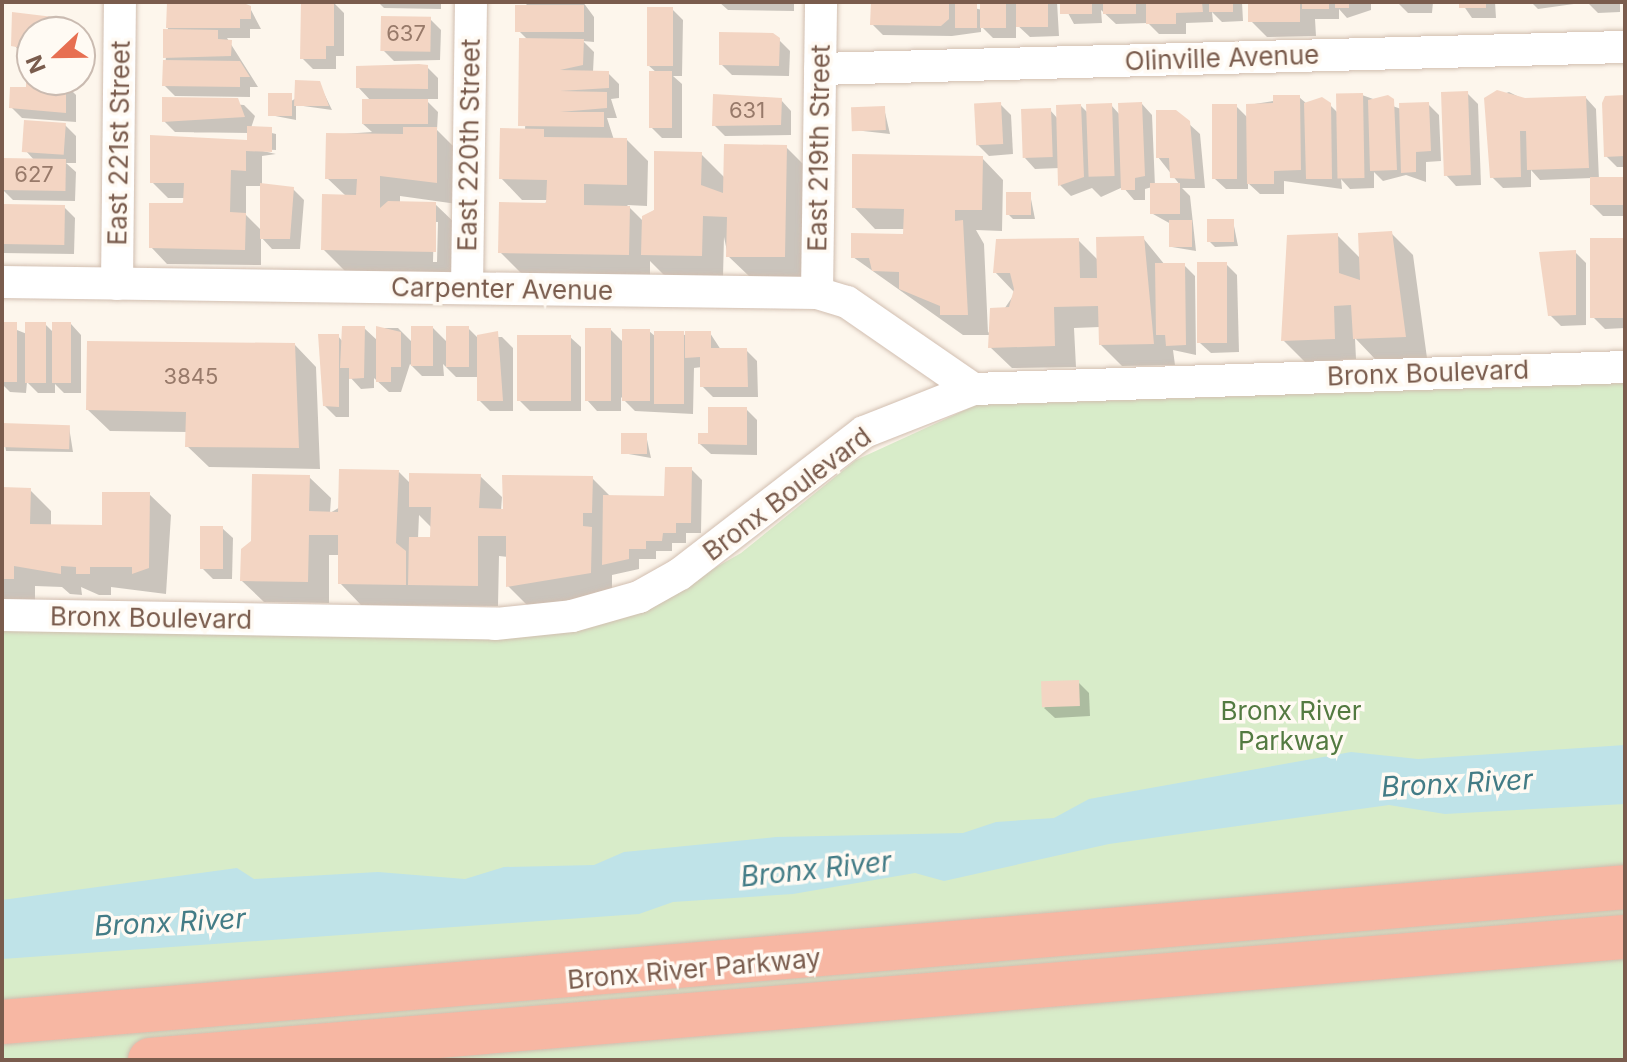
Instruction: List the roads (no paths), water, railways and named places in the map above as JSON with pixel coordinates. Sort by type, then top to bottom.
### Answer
[{"type":"highway","name":"Bronx River Parkway","points":[[2,1022],[1625,887]]},
{"type":"highway","name":"Bronx River Parkway","points":[[150,1060],[1625,937]]},
{"type":"street","name":"East 221st Street","points":[[117,284],[120,2]]},
{"type":"street","name":"East 220th Street","points":[[467,288],[471,2]]},
{"type":"street","name":"East 219th Street","points":[[817,293],[821,2]]},
{"type":"street","name":"Olinville Avenue","points":[[820,69],[1625,47]]},
{"type":"street","name":"Carpenter Avenue","points":[[2,282],[817,293],[847,302],[973,389]]},
{"type":"street","name":"Bronx Boulevard","points":[[2,615],[495,624],[597,611],[639,597],[701,559],[864,432],[973,389],[1625,367]]},
{"type":"water","name":"Bronx River","points":[[1625,745],[1625,804],[1445,814],[1389,805],[1109,844],[944,881],[915,873],[793,894],[673,902],[639,914],[2,959],[2,900],[237,868],[254,879],[378,872],[465,879],[504,867],[594,865],[624,852],[776,837],[963,833],[996,822],[1054,818],[1089,799],[1351,752],[1418,759]]}]
